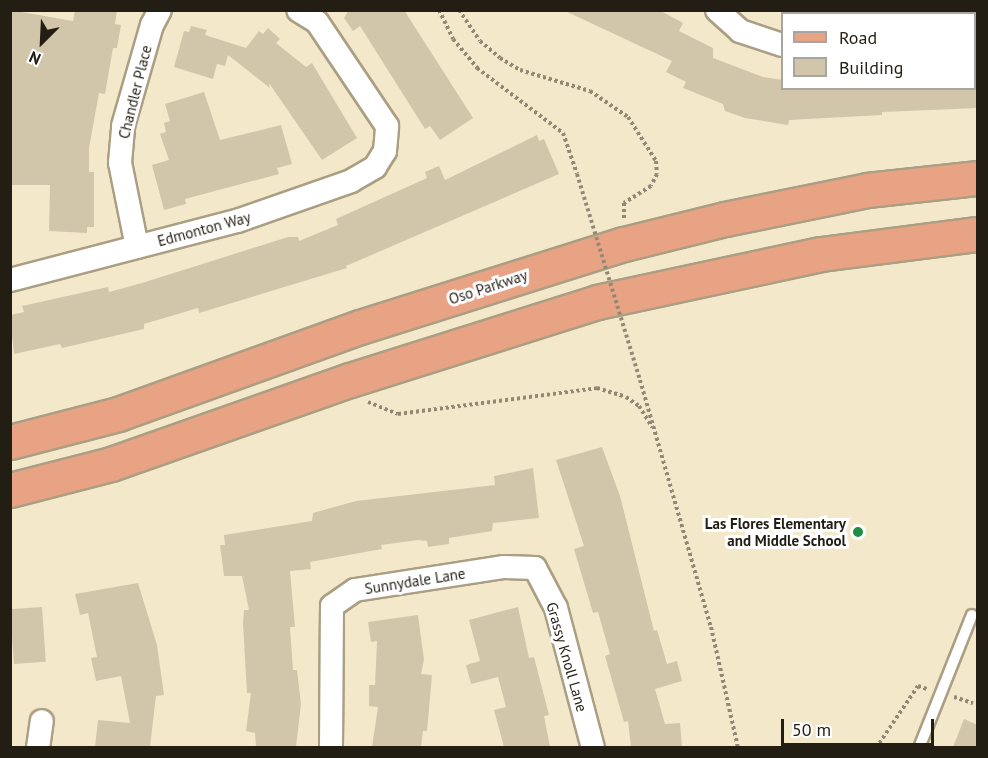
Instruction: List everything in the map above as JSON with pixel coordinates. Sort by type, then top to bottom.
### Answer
[{"type":"main road","name":"Oso Parkway","points":[[10,442],[118,414],[360,327],[624,244],[725,219],[867,190],[978,178]]},
{"type":"main road","points":[[10,490],[111,464],[351,380],[597,302],[821,254],[978,234]]},
{"type":"street","name":"Chandler Place","points":[[137,247],[120,163],[123,126],[152,25],[160,10]]},
{"type":"street","name":"Edmonton Way","points":[[10,280],[237,221],[351,182],[375,167],[385,152],[387,126],[366,91],[317,22],[298,10]]},
{"type":"street","points":[[717,10],[740,31],[781,44]]},
{"type":"street","name":"Sunnydale Lane","points":[[331,747],[332,606],[356,590],[504,567],[536,568]]},
{"type":"street","name":"Grassy Knoll Lane","points":[[536,568],[556,608],[593,747]]},
{"type":"street","points":[[38,747],[42,721]]},
{"type":"lane","points":[[919,747],[972,615]]},
{"type":"path","points":[[439,10],[453,39],[477,68],[503,92],[563,133],[640,380],[711,627],[738,747]]},
{"type":"path","points":[[459,10],[480,41],[500,58],[520,70],[606,99],[628,117],[644,137],[656,161],[657,174],[651,186],[624,203],[624,244]]},
{"type":"path","points":[[351,380],[370,405],[398,414],[597,388],[626,396],[639,406],[654,430]]},
{"type":"building","points":[[10,10],[73,21],[75,10],[117,10],[115,24],[121,25],[117,48],[113,48],[105,94],[99,93],[89,148],[89,172],[94,172],[94,227],[87,227],[87,233],[49,231],[50,185],[10,185]]},
{"type":"building","points":[[349,10],[404,10],[473,118],[440,140],[430,126],[425,129],[360,26],[353,31],[344,18]]},
{"type":"building","points":[[563,10],[659,10],[683,23],[679,31],[713,48],[713,58],[763,77],[781,80],[781,90],[976,90],[978,88],[978,108],[882,112],[882,115],[789,120],[788,125],[745,118],[725,111],[723,104],[683,88],[686,82],[666,72],[672,61]]},
{"type":"building","points":[[191,26],[207,30],[205,35],[246,48],[259,31],[263,34],[268,28],[280,39],[276,43],[306,67],[312,63],[357,138],[322,160],[269,83],[270,88],[228,55],[225,66],[217,64],[213,79],[174,67],[184,31],[189,32]]},
{"type":"building","points":[[204,92],[220,140],[281,125],[292,164],[277,168],[279,174],[185,199],[186,204],[164,210],[152,165],[169,160],[160,134],[166,132],[164,123],[170,121],[165,104]]},
{"type":"building","points":[[537,135],[539,141],[544,139],[559,174],[346,266],[347,268],[199,313],[198,308],[144,324],[144,329],[62,348],[60,344],[14,354],[10,315],[24,312],[22,306],[108,287],[109,292],[288,237],[298,237],[299,241],[338,225],[336,219],[427,178],[425,172],[439,166],[445,180]]},
{"type":"building","points":[[602,447],[620,496],[654,631],[657,630],[667,664],[677,661],[682,681],[655,689],[665,724],[680,723],[682,747],[631,747],[628,721],[624,722],[605,656],[610,654],[598,612],[593,613],[574,549],[584,546],[556,460]]},
{"type":"building","points":[[533,468],[539,518],[493,523],[492,531],[449,538],[449,544],[428,547],[427,541],[418,540],[381,545],[382,549],[310,562],[311,569],[290,571],[295,627],[290,627],[293,670],[297,670],[301,704],[296,747],[256,747],[255,733],[246,731],[251,693],[247,693],[243,624],[244,610],[249,610],[242,576],[224,576],[220,545],[225,545],[224,535],[312,521],[313,513],[356,501],[495,485],[494,476]]},
{"type":"building","points":[[138,583],[157,645],[164,695],[156,696],[150,747],[95,747],[98,720],[130,723],[121,676],[96,681],[91,658],[97,657],[88,613],[80,615],[75,594]]},
{"type":"building","points":[[42,607],[46,662],[14,664],[10,609]]},
{"type":"building","points":[[518,607],[529,658],[534,657],[549,715],[544,716],[550,747],[504,747],[494,710],[506,707],[498,677],[471,684],[466,665],[480,661],[469,620]]},
{"type":"building","points":[[418,615],[424,660],[421,674],[432,675],[427,731],[423,731],[421,747],[372,747],[378,707],[369,706],[369,685],[375,685],[377,641],[371,642],[368,622]]},
{"type":"building","points":[[964,719],[978,725],[978,747],[953,747]]},
{"type":"place","name":"Las Flores Elementary and Middle School","points":[[858,532]]}]
